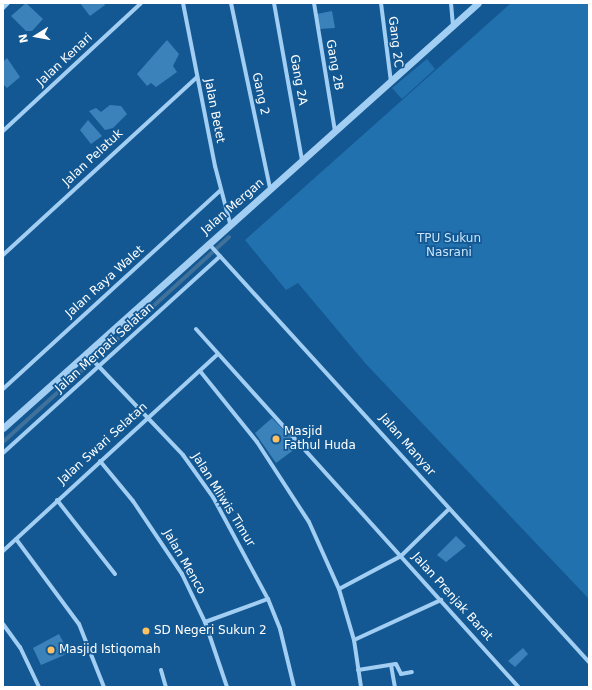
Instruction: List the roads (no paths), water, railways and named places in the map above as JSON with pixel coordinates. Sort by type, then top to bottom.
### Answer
[{"type":"street","points":[[3,8],[8,3]]},
{"type":"street","name":"Jalan Kenari","points":[[3,131],[141,3]]},
{"type":"street","name":"Jalan Betet","points":[[183,3],[221,190],[230,223]]},
{"type":"street","name":"Gang 2","points":[[231,3],[270,188]]},
{"type":"street","name":"Gang 2A","points":[[274,3],[302,161]]},
{"type":"street","name":"Gang 2B","points":[[314,3],[335,131]]},
{"type":"street","name":"Gang 2C","points":[[381,3],[391,83]]},
{"type":"street","points":[[451,3],[453,24]]},
{"type":"street","name":"Jalan Mergan","points":[[3,428],[86,352],[210,245],[230,223],[391,83],[453,24],[478,3]]},
{"type":"street","name":"Jalan Pelatuk","points":[[3,255],[197,77]]},
{"type":"street","name":"Jalan Raya Walet","points":[[3,389],[221,190]]},
{"type":"street","name":"Jalan Manyar","points":[[210,245],[383,432],[449,509],[589,662]]},
{"type":"street","name":"Jalan Merpati Selatan","points":[[3,453],[220,256]]},
{"type":"street","points":[[196,329],[217,355],[341,486],[401,556],[449,509]]},
{"type":"street","name":"Jalan Mliwis Timur","points":[[86,352],[183,455],[213,497],[268,599],[280,629],[294,687]]},
{"type":"street","name":"Jalan Swari Selatan","points":[[3,551],[147,417],[217,355]]},
{"type":"street","points":[[200,371],[252,436],[296,502],[339,589],[354,640],[361,687]]},
{"type":"street","name":"Jalan Menco","points":[[100,461],[166,546],[205,622],[227,687]]},
{"type":"street","points":[[57,500],[116,574]]},
{"type":"street","points":[[16,539],[79,624],[104,687]]},
{"type":"street","name":"Jalan Prenjak Barat","points":[[339,589],[401,556],[518,687]]},
{"type":"street","points":[[205,622],[268,599]]},
{"type":"street","points":[[354,640],[441,600]]},
{"type":"street","points":[[3,624],[20,647],[39,687]]},
{"type":"street","points":[[358,670],[397,664],[401,674],[412,672]]},
{"type":"street","points":[[391,665],[395,687]]},
{"type":"street","points":[[161,670],[166,687]]},
{"type":"waterway","points":[[102,353],[229,237]]},
{"type":"waterway","points":[[3,442],[88,365]]},
{"type":"place","name":"Masjid Fathul Huda","points":[[276,439]]},
{"type":"place","name":"SD Negeri Sukun 2","points":[[146,631]]},
{"type":"place","name":"Masjid Istiqomah","points":[[51,650]]},
{"type":"park label","name":"TPU Sukun Nasrani","points":[[449,246]]}]
